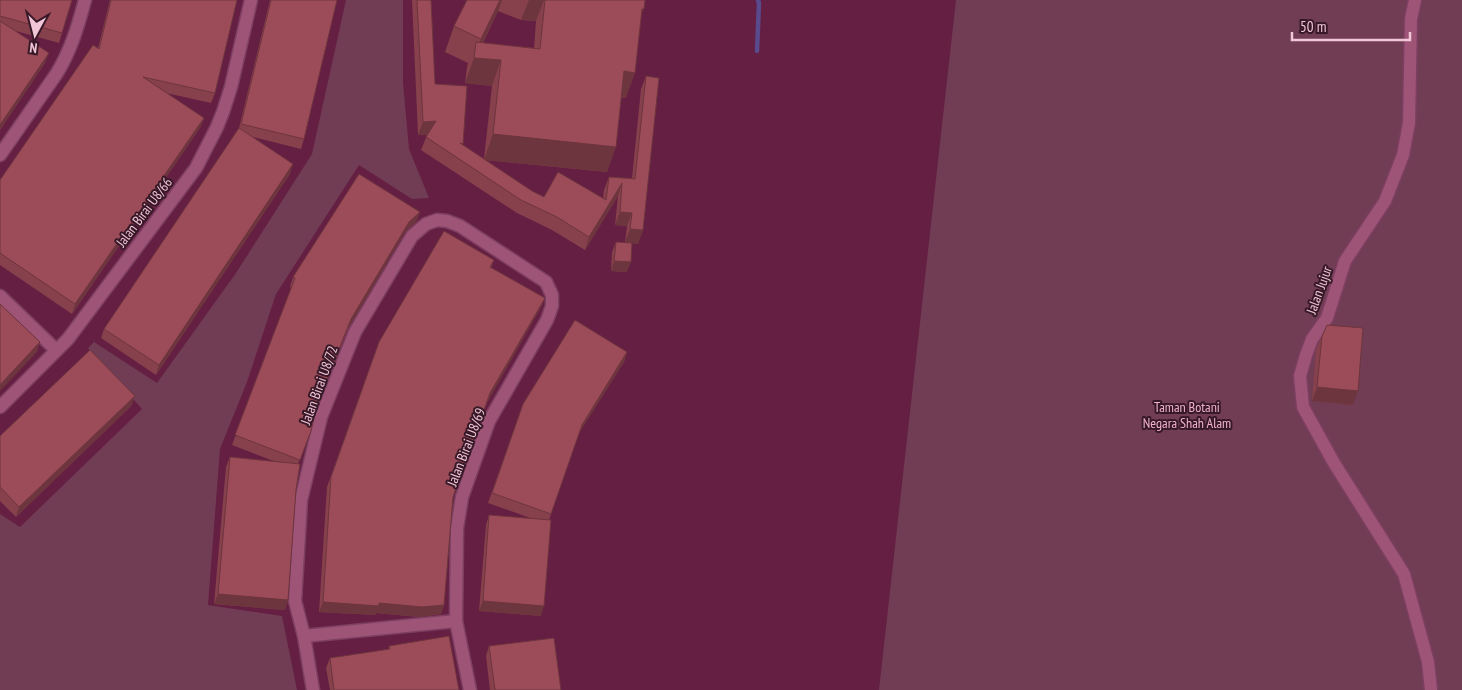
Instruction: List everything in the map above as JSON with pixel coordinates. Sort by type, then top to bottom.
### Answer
[{"type":"street","points":[[0,155],[58,73],[76,33],[85,0]]},
{"type":"street","name":"Jalan Birai U8/66","points":[[0,407],[68,339],[196,168],[218,127],[223,112],[231,87],[251,0]]},
{"type":"street","name":"Jalan Jujur","points":[[1415,0],[1411,19],[1409,123],[1403,155],[1385,201],[1345,261],[1327,318],[1312,338],[1300,376],[1303,407],[1334,463],[1404,574],[1428,662],[1431,690]]},
{"type":"street","name":"Jalan Birai U8/72","points":[[313,690],[304,636],[295,601],[301,500],[321,417],[355,332],[412,236],[426,224],[437,220],[452,223],[501,252]]},
{"type":"street","name":"Jalan Birai U8/69","points":[[470,690],[456,622],[457,528],[462,497],[489,421],[547,320],[552,306],[552,294],[546,282],[501,252]]},
{"type":"street","points":[[0,296],[56,350]]},
{"type":"street","points":[[304,636],[456,622]]},
{"type":"green space","points":[[346,0],[403,0],[403,83],[409,149],[429,198],[412,199],[359,165],[276,294],[247,382],[220,449],[208,605],[282,616],[297,690],[0,690],[0,514],[20,527],[142,409],[88,348],[94,342],[157,383],[236,273],[312,154]]},
{"type":"green space","name":"Taman Botani Negara Shah Alam","points":[[956,0],[1462,0],[1462,690],[879,690]]},
{"type":"building","points":[[0,0],[72,0],[62,33],[0,16]]},
{"type":"building","points":[[111,0],[237,0],[215,93],[143,77],[204,118],[75,304],[0,253],[0,180],[93,45],[99,49]]},
{"type":"building","points":[[271,0],[337,0],[304,139],[241,124]]},
{"type":"building","points":[[417,0],[431,0],[435,84],[467,86],[463,144],[460,143],[544,197],[558,172],[606,200],[609,177],[635,179],[646,76],[659,78],[643,230],[630,229],[632,213],[620,212],[622,183],[589,237],[557,217],[521,200],[426,137],[436,121],[423,122]]},
{"type":"building","points":[[467,0],[500,0],[481,39],[454,26]]},
{"type":"building","points":[[545,0],[645,0],[644,9],[642,9],[635,73],[624,71],[616,147],[493,134],[501,60],[474,58],[476,42],[540,49]]},
{"type":"building","points":[[0,21],[49,53],[0,125]]},
{"type":"building","points":[[239,128],[293,164],[159,365],[104,329]]},
{"type":"building","points":[[359,174],[420,212],[409,222],[351,319],[317,404],[311,431],[300,460],[235,435],[295,278],[293,277]]},
{"type":"building","points":[[444,231],[494,260],[490,267],[545,298],[490,393],[453,497],[444,605],[422,607],[379,603],[379,606],[323,602],[331,477],[379,342]]},
{"type":"building","points":[[616,242],[632,243],[631,262],[614,261]]},
{"type":"building","points":[[0,304],[40,342],[0,385]]},
{"type":"building","points":[[575,320],[627,352],[582,425],[551,514],[492,493],[523,404]]},
{"type":"building","points":[[1327,325],[1363,328],[1358,391],[1317,387],[1322,336]]},
{"type":"building","points":[[90,350],[135,396],[19,507],[0,487],[0,436]]},
{"type":"building","points":[[230,457],[300,464],[296,490],[288,600],[218,594]]},
{"type":"building","points":[[489,515],[551,520],[544,606],[483,601]]},
{"type":"building","points":[[449,636],[459,690],[334,690],[330,658],[390,649],[389,646]]},
{"type":"building","points":[[554,638],[561,690],[495,690],[489,646]]},
{"type":"waterway","points":[[757,51],[758,0]]}]
